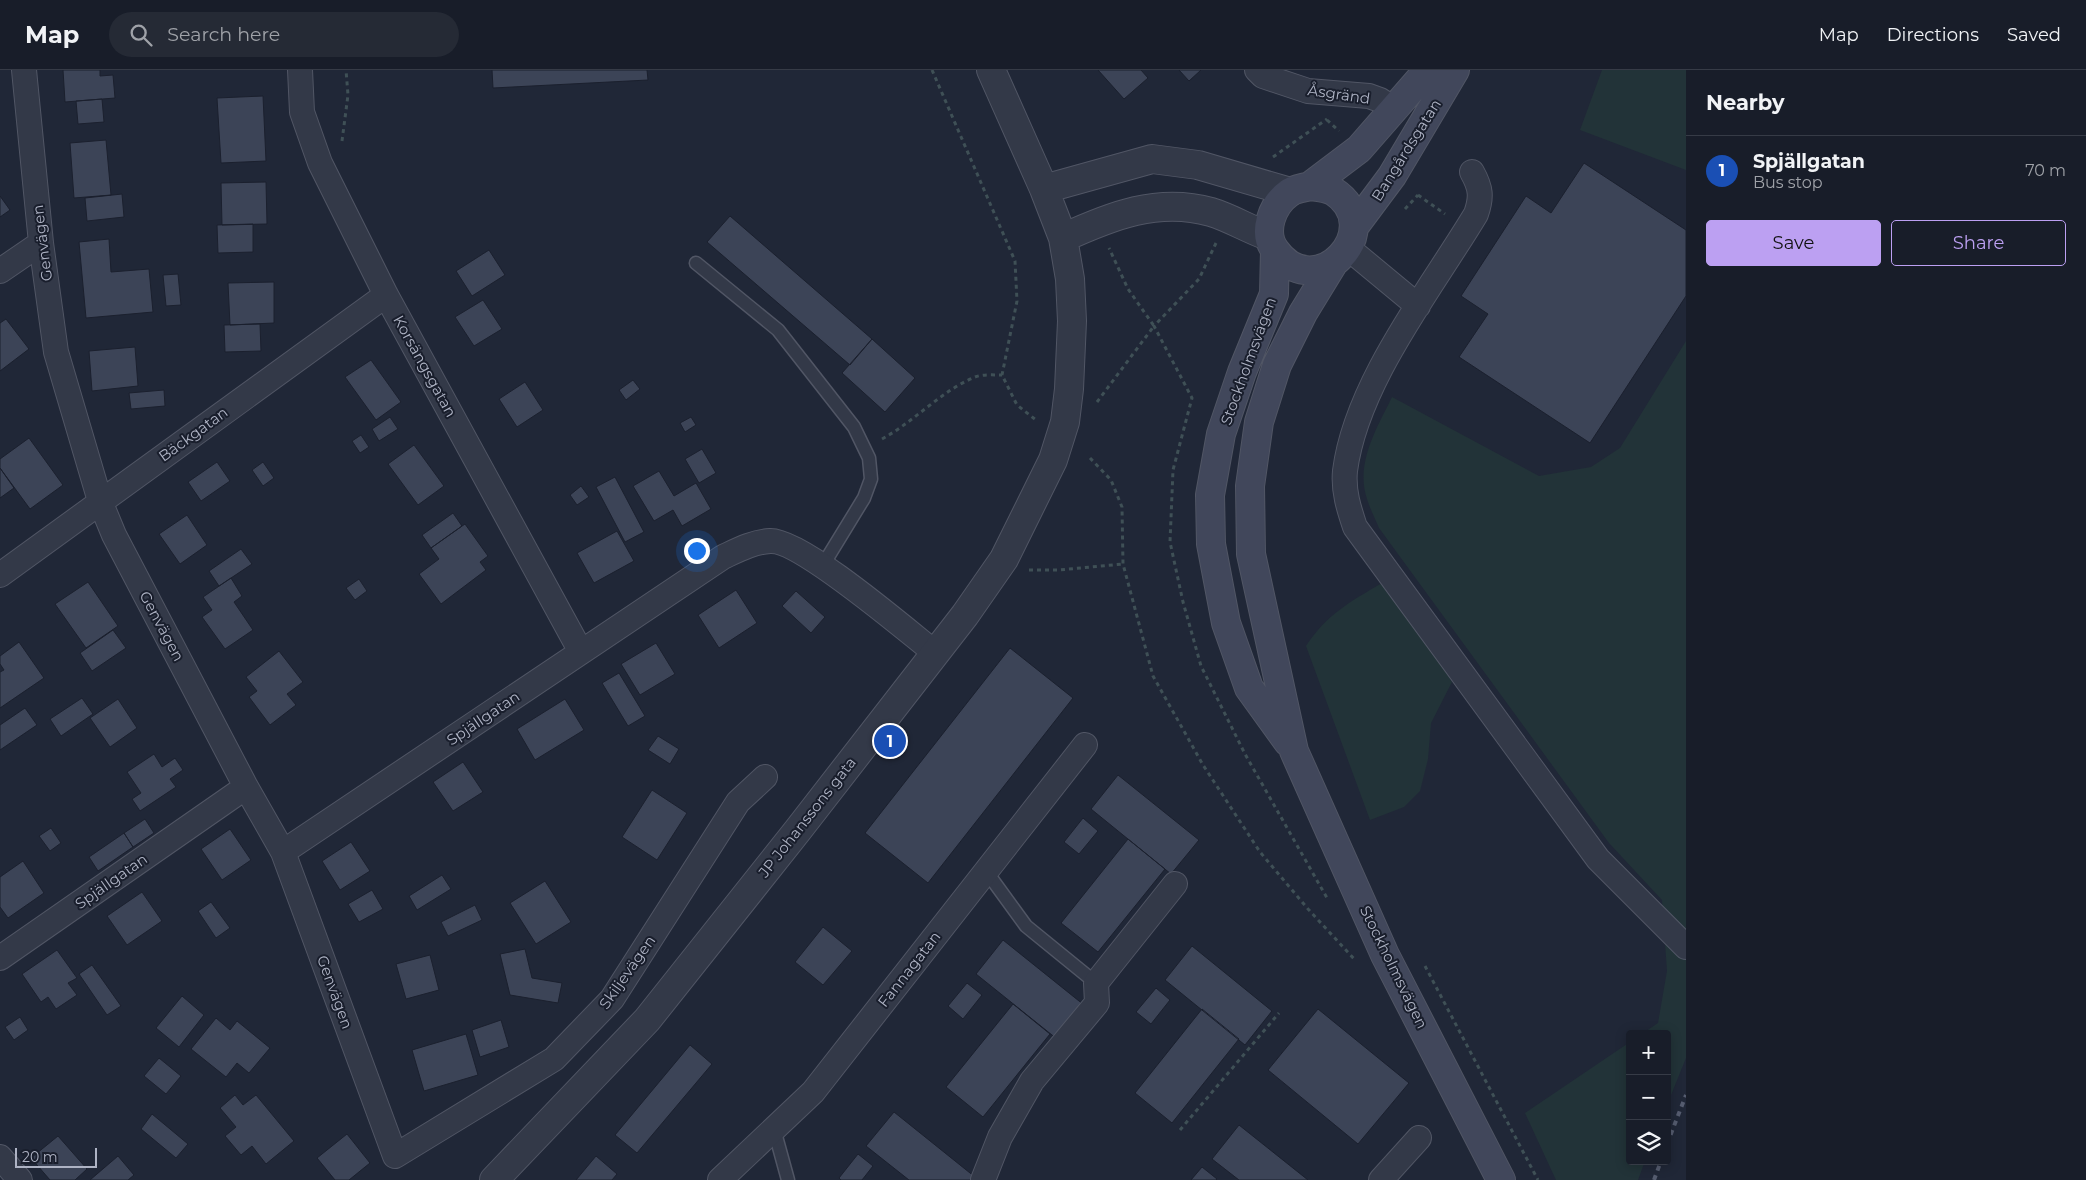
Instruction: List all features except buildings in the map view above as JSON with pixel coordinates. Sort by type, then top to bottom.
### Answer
[{"type":"main road","name":"Bangårdsgatan","points":[[1300,189],[1359,149],[1428,70]]},
{"type":"main road","name":"Bangårdsgatan","points":[[1345,247],[1392,176],[1455,70]]},
{"type":"main road","points":[[1300,189],[1332,191],[1347,206],[1345,247],[1312,270],[1291,265],[1272,243],[1274,208],[1300,189]]},
{"type":"main road","name":"Stockholmsvägen","points":[[1272,243],[1274,294],[1242,372],[1221,434],[1210,495],[1212,544],[1226,623],[1249,688],[1294,751],[1385,955],[1501,1180]]},
{"type":"main road","name":"Stockholmsvägen","points":[[1294,751],[1251,554],[1250,486],[1259,422],[1277,365],[1303,313],[1345,247]]},
{"type":"street","name":"Genvägen","points":[[24,70],[41,244],[56,352],[100,501],[114,535],[246,787],[283,852],[395,1156]]},
{"type":"street","name":"Korsängsgatan","points":[[300,70],[302,112],[320,163],[386,295],[581,652]]},
{"type":"street","points":[[991,70],[1044,189],[1063,238],[1097,222],[1142,208],[1168,205],[1208,212],[1272,243]]},
{"type":"street","name":"Åsgränd","points":[[1256,70],[1263,76],[1308,91],[1369,96],[1380,100],[1394,109]]},
{"type":"street","points":[[1044,189],[1152,159],[1198,165],[1300,189]]},
{"type":"street","points":[[1472,172],[1480,186],[1481,200],[1476,214],[1397,339],[1368,396],[1350,446],[1345,473],[1346,499],[1355,527],[1598,859],[1686,947]]},
{"type":"street","name":"JP Johanssons gata","points":[[494,1180],[647,1020],[798,830],[1004,559],[1053,460],[1065,422],[1072,321],[1070,278],[1063,238]]},
{"type":"street","points":[[0,271],[41,244]]},
{"type":"street","points":[[1345,247],[1418,306]]},
{"type":"street","name":"Bäckgatan","points":[[0,574],[386,295]]},
{"type":"street","name":"Spjällgatan","points":[[283,852],[723,557],[748,545],[771,540],[793,546],[823,566],[934,652]]},
{"type":"street","name":"Fannagatan","points":[[720,1180],[813,1092],[1085,745]]},
{"type":"street","name":"Skiljevägen","points":[[395,1156],[554,1059],[612,999],[738,802],[765,777]]},
{"type":"street","name":"Spjällgatan","points":[[0,958],[246,787]]},
{"type":"street","points":[[983,1180],[1000,1137],[1032,1081],[1097,1003],[1096,983],[1175,884]]},
{"type":"street","points":[[1381,1180],[1419,1138]]},
{"type":"street","points":[[0,1156],[20,1180]]},
{"type":"lane","points":[[696,263],[778,330],[854,426],[869,458],[871,479],[864,498],[823,566]]},
{"type":"lane","points":[[986,871],[1026,926],[1096,983]]},
{"type":"lane","points":[[774,1129],[788,1180]]},
{"type":"path","points":[[342,146],[341,139],[348,95],[346,70]]},
{"type":"path","points":[[932,70],[1015,261],[1017,301],[1002,375],[1017,405],[1040,423]]},
{"type":"path","points":[[1398,215],[1418,195]]},
{"type":"path","points":[[864,449],[896,431],[950,392],[977,376],[1002,375]]},
{"type":"path","points":[[1090,458],[1111,480],[1122,507],[1123,564],[1154,676],[1203,765],[1260,852],[1362,968]]},
{"type":"path","points":[[1022,570],[1059,570],[1123,564]]},
{"type":"path","points":[[1420,957],[1538,1180]]},
{"type":"path","points":[[1180,1130],[1279,1013]]},
{"type":"shaded area","points":[[1602,70],[1686,70],[1686,170],[1580,130]]},
{"type":"shaded area","points":[[1686,341],[1686,1058],[1671,1095],[1671,1030],[1648,1030],[1658,1023],[1667,971],[1662,900],[1609,843],[1379,528],[1367,499],[1364,486],[1364,472],[1369,446],[1392,397],[1539,476],[1591,467],[1620,448]]},
{"type":"shaded area","points":[[1382,583],[1436,654],[1452,682],[1431,723],[1428,759],[1420,791],[1404,807],[1370,820],[1306,646],[1322,625],[1331,617],[1349,603]]},
{"type":"shaded area","points":[[1626,1045],[1626,1165],[1644,1165],[1638,1180],[1556,1180],[1525,1113]]},
{"type":"railway","points":[[1671,1134],[1686,1095]]},
{"type":"railway","points":[[1654,1180],[1660,1165]]},
{"type":"place","name":"Spjällgatan","points":[[890,741]]}]
